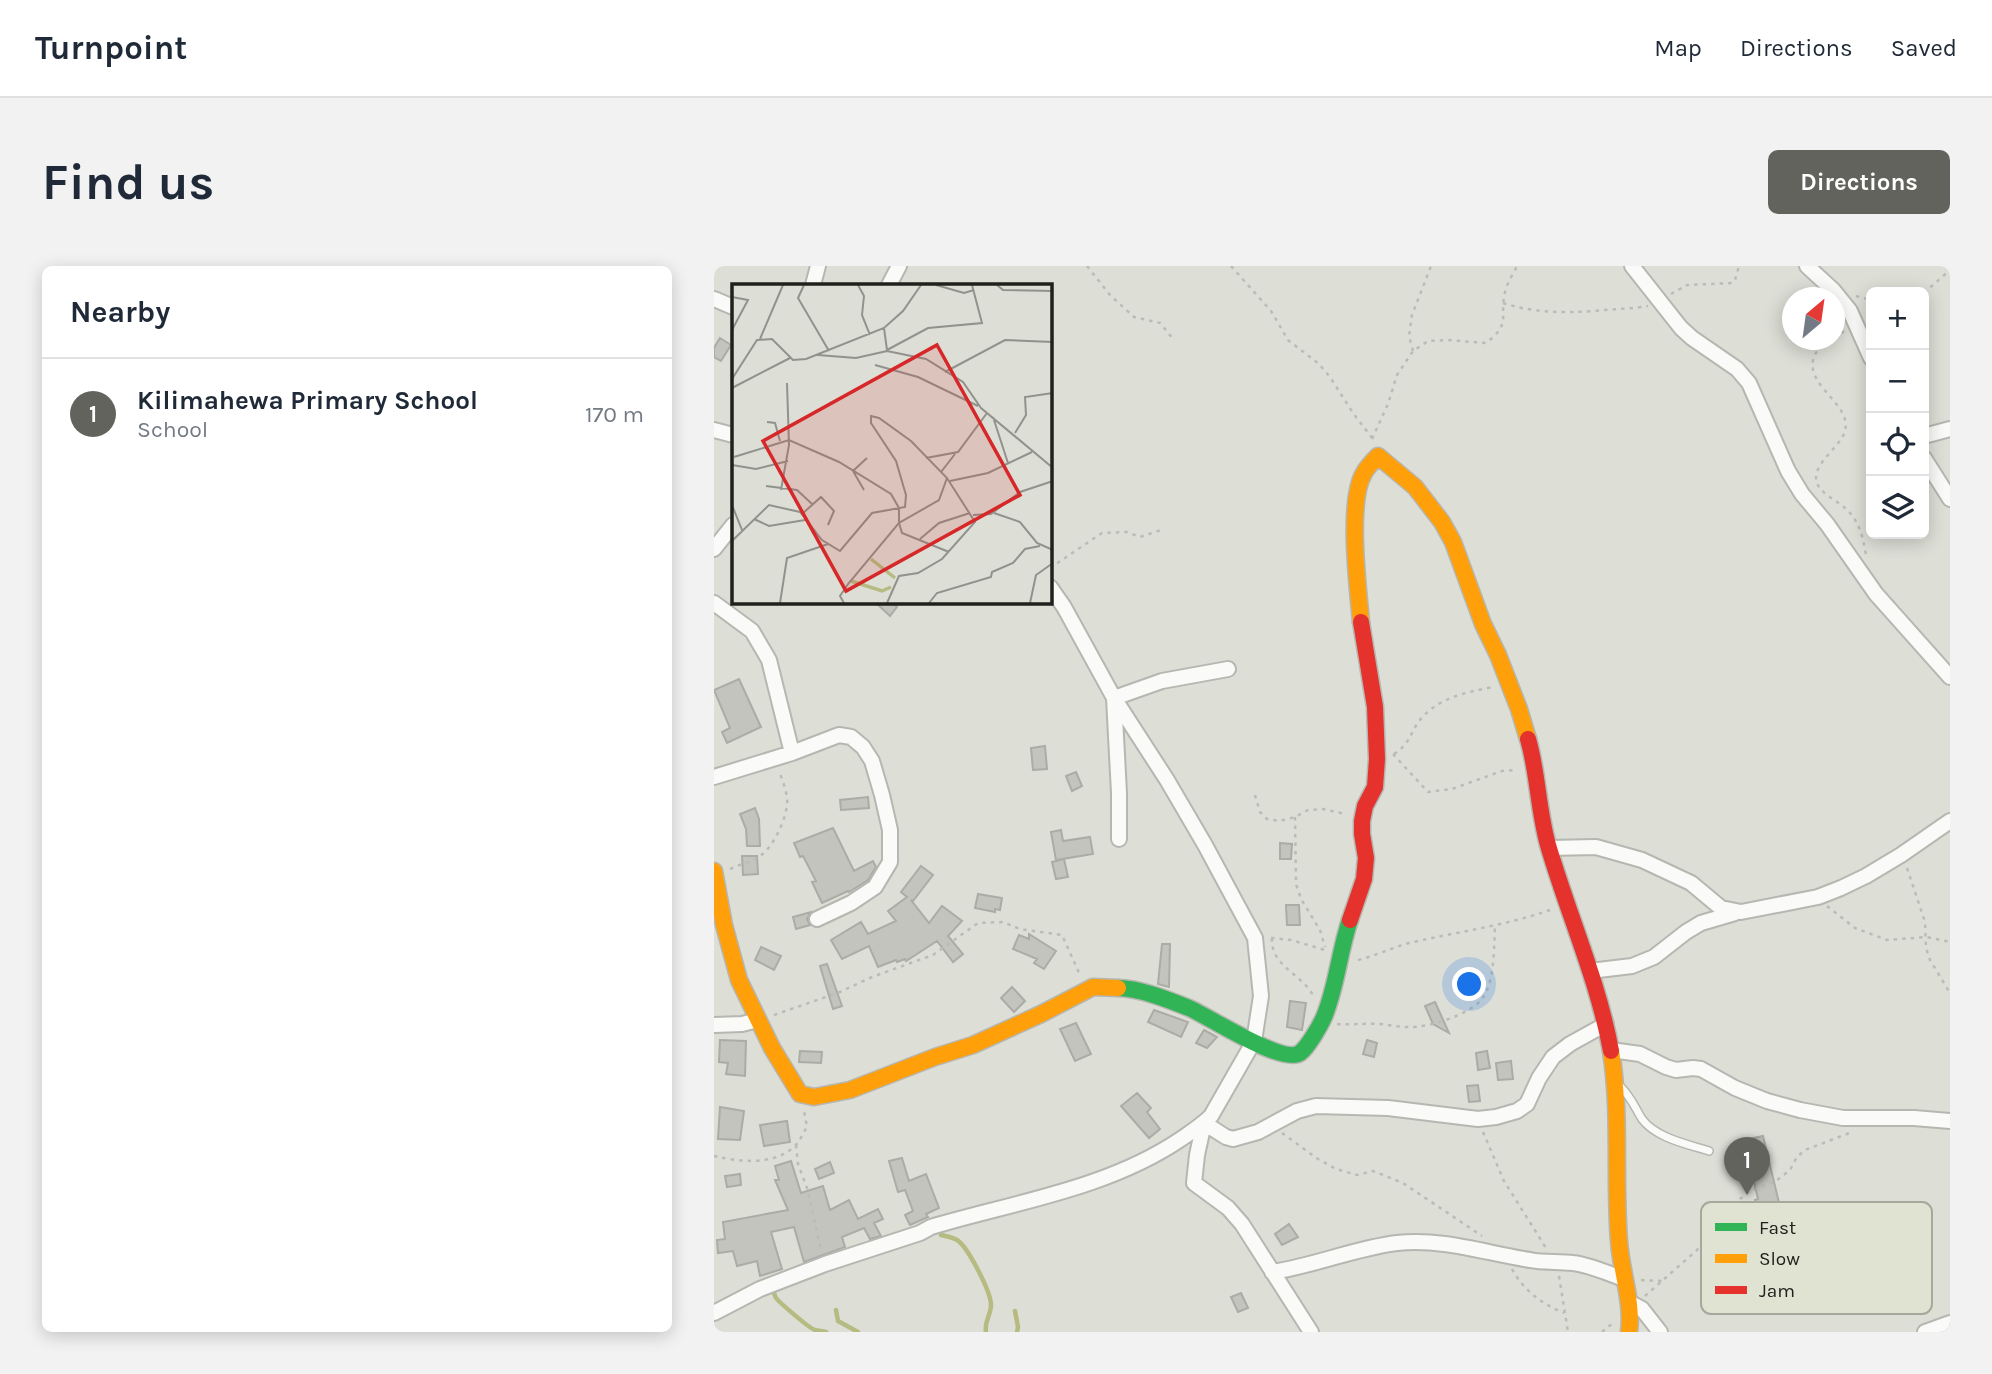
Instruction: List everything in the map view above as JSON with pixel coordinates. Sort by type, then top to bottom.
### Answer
[{"type":"street","points":[[813,284],[818,266]]},
{"type":"street","points":[[889,284],[899,266]]},
{"type":"street","points":[[1632,266],[1681,328],[1737,369],[1749,383],[1782,460],[1802,494],[1827,524],[1876,594],[1950,677]]},
{"type":"street","points":[[1807,266],[1833,290],[1850,311],[1867,350]]},
{"type":"street","points":[[714,299],[732,307]]},
{"type":"street","points":[[1929,435],[1950,429]]},
{"type":"street","points":[[714,430],[732,435]]},
{"type":"street","points":[[714,873],[739,980],[772,1048],[800,1094],[814,1097],[850,1090],[973,1045],[1093,987],[1124,988],[1157,997],[1191,1009],[1272,1051],[1288,1056],[1300,1053],[1323,1018],[1334,989],[1344,937],[1364,879],[1366,858],[1362,821],[1365,806],[1385,757],[1363,638],[1355,563],[1357,494],[1363,474],[1378,456],[1415,487],[1442,522],[1453,542],[1479,615],[1509,684],[1532,753],[1542,823],[1590,971],[1611,1050],[1616,1083],[1619,1242],[1624,1279],[1632,1303],[1629,1332]]},
{"type":"street","points":[[1929,466],[1950,499]]},
{"type":"street","points":[[714,549],[732,526]]},
{"type":"street","points":[[714,1313],[760,1289],[825,1264],[931,1227],[1049,1196],[1159,1154],[1204,1123],[1254,1041],[1261,996],[1255,939],[1167,780],[1114,698],[1052,590]]},
{"type":"street","points":[[714,603],[752,631],[769,660],[792,753]]},
{"type":"street","points":[[1114,698],[1163,681],[1228,669]]},
{"type":"street","points":[[1114,698],[1119,839]]},
{"type":"street","points":[[714,777],[839,735],[851,737],[863,747],[872,761],[882,794],[890,830],[890,862],[875,887],[851,903],[817,919]]},
{"type":"street","points":[[1590,971],[1632,966],[1654,957],[1702,923],[1741,912],[1818,897],[1866,876],[1950,821]]},
{"type":"street","points":[[1549,848],[1596,847],[1642,860],[1691,883],[1721,908],[1741,912]]},
{"type":"street","points":[[714,1025],[742,1024],[758,1020]]},
{"type":"street","points":[[1204,1123],[1233,1139],[1258,1132],[1297,1111],[1316,1106],[1388,1108],[1478,1119],[1517,1111],[1527,1104],[1553,1057],[1606,1024]]},
{"type":"street","points":[[1611,1050],[1640,1054],[1676,1070],[1701,1069],[1735,1088],[1800,1110],[1843,1118],[1950,1121]]},
{"type":"street","points":[[1204,1123],[1194,1183],[1228,1208],[1242,1224],[1311,1332]]},
{"type":"street","points":[[1272,1272],[1398,1243],[1427,1242],[1531,1261],[1573,1263],[1624,1279]]},
{"type":"street","points":[[1632,1303],[1642,1309],[1660,1332]]},
{"type":"street","points":[[1925,1332],[1950,1323]]},
{"type":"lane","points":[[1616,1083],[1633,1100],[1642,1119],[1651,1128],[1709,1151]]},
{"type":"path","points":[[1087,266],[1110,295],[1134,317],[1160,323],[1174,340]]},
{"type":"path","points":[[1231,266],[1271,311],[1288,340],[1319,364],[1330,377],[1372,439],[1378,456]]},
{"type":"path","points":[[1413,351],[1409,336],[1412,315],[1431,266]]},
{"type":"path","points":[[1372,439],[1388,404],[1397,375],[1413,351],[1428,341],[1486,343],[1496,335],[1504,322],[1505,288],[1517,266]]},
{"type":"path","points":[[1503,303],[1546,313],[1617,310],[1663,304],[1670,295],[1687,285],[1732,283],[1739,266]]},
{"type":"path","points":[[1929,289],[1950,270]]},
{"type":"path","points":[[1850,311],[1843,333],[1818,350],[1813,359],[1814,374],[1843,416],[1846,430],[1840,442],[1818,469],[1816,476],[1819,487],[1848,510],[1858,524],[1866,555]]},
{"type":"path","points":[[1052,567],[1102,533],[1127,532],[1140,537],[1164,529]]},
{"type":"path","points":[[1509,684],[1454,697],[1435,706],[1421,719],[1402,748],[1385,757],[1428,792],[1452,789],[1512,769],[1536,779]]},
{"type":"path","points":[[714,873],[758,858],[780,828],[787,807],[787,797],[774,759]]},
{"type":"path","points":[[1255,795],[1260,813],[1267,819],[1280,821],[1308,810],[1322,809],[1362,821]]},
{"type":"path","points":[[1295,817],[1296,884],[1301,899],[1320,930],[1325,950]]},
{"type":"path","points":[[1901,855],[1926,922],[1926,948],[1930,960],[1950,993]]},
{"type":"path","points":[[1818,897],[1855,928],[1871,936],[1887,940],[1926,937],[1950,942]]},
{"type":"path","points":[[1255,939],[1291,940],[1325,950],[1349,961],[1360,960],[1408,943],[1495,925],[1567,904]]},
{"type":"path","points":[[758,1020],[841,992],[872,977],[933,955],[978,923],[1003,922],[1020,929],[1062,935],[1078,968],[1083,991]]},
{"type":"path","points":[[1272,938],[1271,948],[1275,958],[1306,983],[1323,1018],[1339,1024],[1380,1024],[1410,1028],[1465,1012],[1481,1000],[1487,989],[1494,952],[1495,925]]},
{"type":"path","points":[[714,1156],[748,1161],[779,1157],[796,1144],[807,1127],[800,1094]]},
{"type":"path","points":[[1478,1119],[1504,1181],[1556,1263],[1568,1332]]},
{"type":"path","points":[[1272,1125],[1294,1143],[1336,1169],[1357,1175],[1373,1171],[1403,1183],[1483,1237]]},
{"type":"path","points":[[1737,1202],[1748,1192],[1776,1181],[1790,1170],[1797,1157],[1805,1150],[1854,1132]]},
{"type":"path","points":[[796,1144],[798,1164],[807,1188],[825,1264]]},
{"type":"path","points":[[1632,1303],[1652,1291],[1701,1245]]},
{"type":"path","points":[[1504,1255],[1521,1284],[1535,1297],[1564,1313]]},
{"type":"building","points":[[720,338],[731,345],[721,361],[714,357],[714,348]]},
{"type":"building","points":[[877,604],[893,604],[897,607],[890,616]]},
{"type":"building","points":[[739,679],[761,727],[727,743],[722,732],[730,728],[714,690]]},
{"type":"building","points":[[1045,746],[1047,769],[1033,770],[1031,748]]},
{"type":"building","points":[[1076,772],[1082,786],[1072,791],[1066,776]]},
{"type":"building","points":[[868,797],[869,808],[841,810],[840,800]]},
{"type":"building","points":[[755,808],[759,819],[760,846],[747,846],[746,829],[740,814]]},
{"type":"building","points":[[833,828],[854,871],[873,861],[876,867],[868,880],[849,892],[822,903],[812,882],[816,881],[794,843]]},
{"type":"building","points":[[1061,830],[1063,841],[1090,837],[1093,854],[1056,860],[1051,832]]},
{"type":"building","points":[[1280,843],[1292,844],[1291,859],[1280,859]]},
{"type":"building","points":[[742,856],[757,856],[758,874],[743,875]]},
{"type":"building","points":[[1064,859],[1068,877],[1056,879],[1052,862]]},
{"type":"building","points":[[921,866],[933,875],[913,901],[911,900],[929,923],[942,906],[962,921],[948,936],[963,954],[953,962],[937,941],[906,961],[896,960],[878,967],[869,946],[842,959],[831,940],[861,922],[868,934],[896,921],[888,911],[907,897],[901,892]]},
{"type":"building","points":[[978,894],[1002,898],[1000,910],[995,909],[995,912],[975,908]]},
{"type":"building","points":[[1286,905],[1299,905],[1300,925],[1287,925]]},
{"type":"building","points":[[811,912],[807,919],[810,925],[796,929],[793,917]]},
{"type":"building","points":[[1029,934],[1056,951],[1044,969],[1034,963],[1037,959],[1013,949],[1019,935],[1029,939]]},
{"type":"building","points":[[1162,944],[1170,944],[1169,987],[1158,984]]},
{"type":"building","points":[[761,947],[781,956],[774,970],[755,960]]},
{"type":"building","points":[[827,964],[842,1006],[833,1009],[820,966]]},
{"type":"building","points":[[1012,987],[1025,1001],[1014,1012],[1001,998]]},
{"type":"building","points":[[1290,1001],[1306,1003],[1302,1030],[1287,1027]]},
{"type":"building","points":[[1435,1002],[1449,1033],[1433,1024],[1425,1006]]},
{"type":"building","points":[[1154,1010],[1188,1022],[1181,1037],[1148,1022]]},
{"type":"building","points":[[1076,1023],[1091,1054],[1075,1061],[1060,1029]]},
{"type":"building","points":[[1204,1030],[1217,1037],[1207,1048],[1196,1043]]},
{"type":"building","points":[[720,1040],[746,1041],[745,1076],[726,1074],[728,1063],[719,1062]]},
{"type":"building","points":[[1367,1040],[1377,1043],[1374,1057],[1363,1054]]},
{"type":"building","points":[[800,1051],[822,1052],[821,1063],[799,1062]]},
{"type":"building","points":[[1487,1051],[1490,1068],[1478,1070],[1476,1053]]},
{"type":"building","points":[[1511,1061],[1513,1079],[1498,1080],[1496,1063]]},
{"type":"building","points":[[1478,1085],[1480,1101],[1469,1102],[1467,1086]]},
{"type":"building","points":[[1137,1093],[1151,1108],[1147,1112],[1160,1129],[1149,1138],[1121,1106]]},
{"type":"building","points":[[720,1107],[744,1111],[740,1140],[718,1139]]},
{"type":"building","points":[[787,1121],[790,1142],[764,1146],[760,1125]]},
{"type":"building","points":[[1763,1136],[1779,1202],[1756,1202],[1758,1199],[1744,1140]]},
{"type":"building","points":[[902,1158],[909,1181],[926,1174],[939,1208],[926,1214],[928,1217],[910,1225],[905,1215],[913,1211],[905,1190],[898,1192],[889,1161]]},
{"type":"building","points":[[791,1161],[801,1193],[823,1186],[830,1210],[849,1200],[858,1219],[878,1209],[883,1219],[874,1223],[881,1236],[870,1239],[864,1228],[842,1237],[845,1247],[804,1262],[794,1227],[771,1232],[782,1269],[760,1276],[757,1261],[737,1266],[733,1251],[718,1253],[717,1240],[725,1239],[723,1222],[788,1210],[775,1180],[779,1180],[775,1166]]},
{"type":"building","points":[[830,1162],[834,1173],[819,1179],[815,1169]]},
{"type":"building","points":[[740,1174],[741,1185],[727,1187],[725,1176]]},
{"type":"building","points":[[1289,1224],[1298,1237],[1282,1245],[1275,1234]]},
{"type":"building","points":[[1241,1293],[1248,1308],[1238,1312],[1231,1297]]},
{"type":"waterway","points":[[941,1235],[962,1244],[983,1281],[991,1305],[986,1332]]},
{"type":"waterway","points":[[772,1286],[776,1298],[795,1315],[812,1329],[826,1332]]},
{"type":"waterway","points":[[836,1310],[838,1321],[858,1332]]},
{"type":"waterway","points":[[1015,1311],[1017,1332]]},
{"type":"traffic: fast","points":[[1118,988],[1144,992],[1189,1008],[1278,1052],[1291,1055],[1300,1053],[1324,1017],[1350,920]]},
{"type":"traffic: slow","points":[[1361,622],[1355,545],[1356,503],[1364,473],[1378,456],[1415,487],[1442,522],[1453,542],[1483,624],[1519,709],[1528,739]]},
{"type":"traffic: slow","points":[[714,871],[724,925],[739,980],[772,1048],[800,1094],[814,1097],[850,1090],[973,1045],[1093,987],[1118,988]]},
{"type":"traffic: slow","points":[[1611,1051],[1616,1098],[1619,1241],[1628,1298],[1629,1332]]},
{"type":"traffic: jam","points":[[1350,920],[1364,879],[1366,858],[1362,821],[1365,806],[1375,787],[1377,759],[1375,707],[1361,622]]},
{"type":"traffic: jam","points":[[1528,739],[1548,845],[1591,973],[1611,1051]]},
{"type":"place","name":"Kilimahewa Primary School","points":[[1747,1195]]}]
